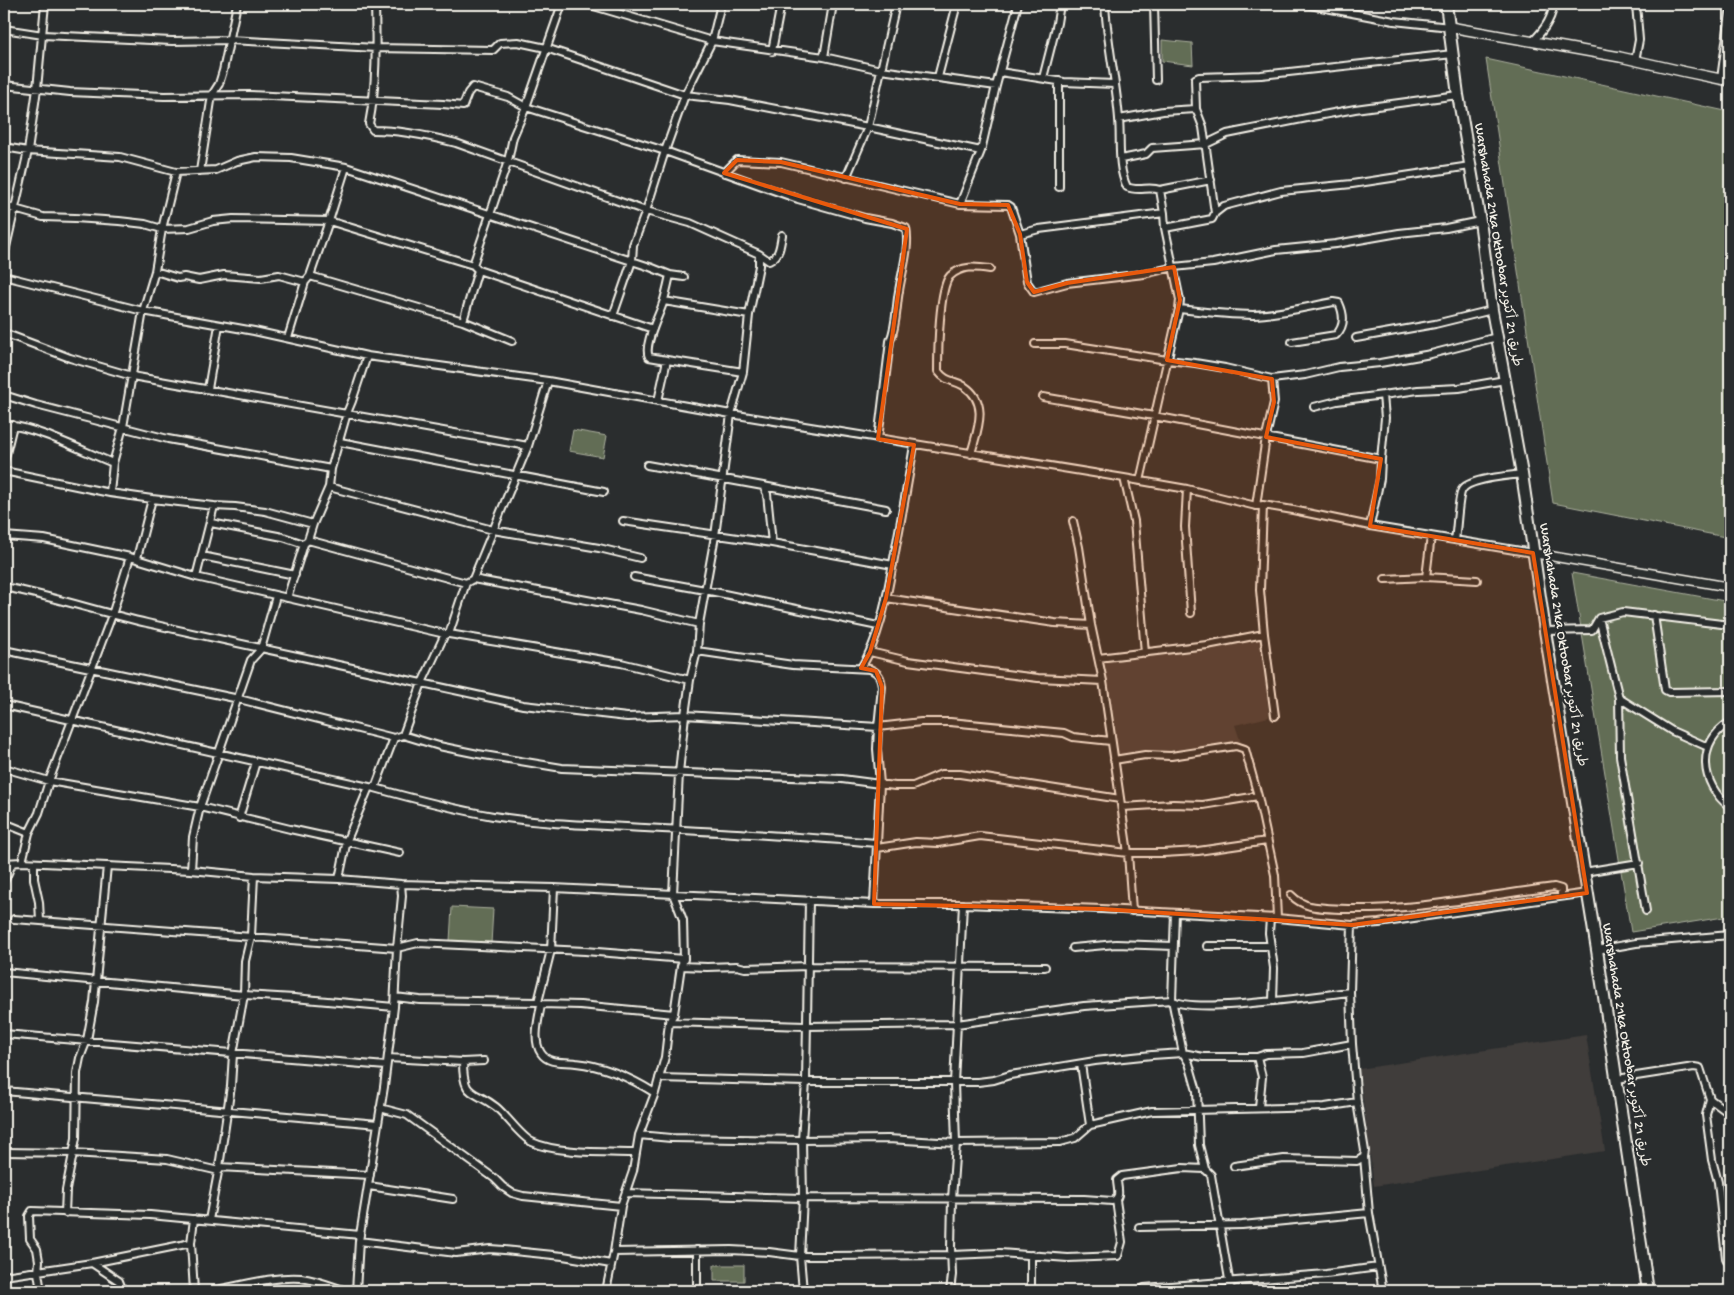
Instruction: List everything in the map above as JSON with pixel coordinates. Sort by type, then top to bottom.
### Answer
[{"type":"main road","name":"Warshahada 21ka Oktoobar طريق 21 أكتوبر","points":[[1446,4],[1458,95],[1480,221],[1492,310],[1522,474],[1545,630],[1597,950],[1648,1291]]},
{"type":"main road","points":[[1450,27],[1533,41],[1730,81]]},
{"type":"street","points":[[4,256],[28,151],[37,90],[45,4]]},
{"type":"street","points":[[200,171],[212,94],[219,84],[237,4]]},
{"type":"street","points":[[375,4],[376,48],[373,102],[369,124],[373,130],[391,130],[456,143],[690,224],[759,254],[769,261],[779,252],[782,235]]},
{"type":"street","points":[[463,321],[476,267],[508,162],[513,137],[526,107],[562,4]]},
{"type":"street","points":[[588,4],[712,41],[824,57],[881,70],[996,86]]},
{"type":"street","points":[[613,316],[632,261],[633,245],[665,151],[685,95],[712,41],[721,4]]},
{"type":"street","points":[[772,51],[780,4]]},
{"type":"street","points":[[824,57],[833,4]]},
{"type":"street","points":[[846,178],[868,127],[896,4]]},
{"type":"street","points":[[938,77],[958,4]]},
{"type":"street","points":[[960,204],[981,151],[1018,4]]},
{"type":"street","points":[[1043,78],[1058,23],[1060,4]]},
{"type":"street","points":[[1105,4],[1119,119],[1122,170],[1127,187],[1135,190],[1154,188],[1160,190],[1211,180]]},
{"type":"street","points":[[1154,4],[1156,80]]},
{"type":"street","points":[[1304,4],[1394,21],[1450,27]]},
{"type":"street","points":[[1533,41],[1540,34],[1553,13],[1553,4]]},
{"type":"street","points":[[1636,4],[1639,40],[1636,61]]},
{"type":"street","points":[[1721,79],[1730,13]]},
{"type":"street","points":[[4,29],[43,35],[172,41],[230,40],[376,48],[492,50],[500,44],[518,42],[546,48],[685,95],[730,100],[981,151]]},
{"type":"street","points":[[1165,228],[1212,219],[1214,213],[1206,144],[1203,127],[1196,108],[1195,79],[1198,77],[1280,74],[1453,54]]},
{"type":"street","points":[[1000,72],[1059,81],[1114,84]]},
{"type":"street","points":[[1059,81],[1059,187]]},
{"type":"street","points":[[4,85],[37,90],[164,96],[250,95],[463,106],[473,86],[508,97],[526,107],[665,151],[798,199],[906,228],[907,241],[894,331],[890,341],[878,439]]},
{"type":"street","points":[[1121,159],[1146,154],[1152,148],[1206,144],[1227,134],[1312,117],[1458,95]]},
{"type":"street","points":[[1119,119],[1163,111],[1196,108]]},
{"type":"street","points":[[4,147],[28,151],[120,157],[176,172],[216,170],[237,161],[256,157],[291,158],[346,167],[670,275],[684,277]]},
{"type":"street","points":[[724,173],[737,160],[781,162],[960,204],[1010,205],[1020,234],[1027,282],[1034,292],[1067,283],[1144,274],[1174,267],[1213,263],[1276,250],[1336,244],[1399,233],[1446,228],[1480,221]]},
{"type":"street","points":[[1214,213],[1224,206],[1281,192],[1352,184],[1470,166]]},
{"type":"street","points":[[288,338],[330,222],[346,167]]},
{"type":"street","points":[[110,493],[113,463],[123,427],[143,311],[155,271],[162,230],[176,172]]},
{"type":"street","points":[[1140,482],[1180,300],[1165,228],[1160,190]]},
{"type":"street","points":[[4,206],[43,217],[128,222],[145,224],[162,230],[188,228],[213,221],[233,219],[330,222],[476,267],[653,329]]},
{"type":"street","points":[[1020,234],[1039,229],[1164,213]]},
{"type":"street","points":[[606,1291],[621,1206],[633,1171],[639,1135],[659,1078],[666,1050],[669,1022],[674,1014],[681,966],[684,958],[682,920],[673,894],[684,715],[697,651],[731,414],[742,372],[749,315],[759,266],[759,254]]},
{"type":"street","points":[[971,454],[981,409],[975,395],[963,385],[944,379],[938,371],[944,289],[950,276],[969,266],[990,269]]},
{"type":"street","points":[[155,271],[178,278],[184,277],[199,280],[224,275],[261,278],[279,275],[308,279],[463,321],[512,341]]},
{"type":"street","points":[[670,275],[664,302],[653,329],[648,356],[742,372]]},
{"type":"street","points":[[4,276],[143,311],[288,338],[367,356],[548,381],[878,439],[1124,478],[1370,526],[1730,587]]},
{"type":"street","points":[[664,302],[749,315]]},
{"type":"street","points":[[1179,309],[1221,314],[1254,315],[1333,302],[1339,303],[1343,322],[1341,330],[1336,334],[1292,342]]},
{"type":"street","points":[[1356,338],[1435,324],[1492,310]]},
{"type":"street","points":[[208,389],[219,325]]},
{"type":"street","points":[[4,333],[70,358],[132,376],[528,446]]},
{"type":"street","points":[[1035,344],[1065,344],[1225,368],[1272,379],[1431,354],[1497,337]]},
{"type":"street","points":[[288,598],[306,542],[328,487],[331,469],[347,413],[367,356]]},
{"type":"street","points":[[658,401],[667,360]]},
{"type":"street","points":[[1272,379],[1274,402],[1266,437],[1260,506],[1260,590],[1274,716]]},
{"type":"street","points":[[1314,407],[1338,401],[1418,390],[1459,388],[1505,380]]},
{"type":"street","points":[[403,735],[422,683],[447,634],[466,584],[473,579],[528,446],[548,381]]},
{"type":"street","points":[[4,395],[168,439],[331,469]]},
{"type":"street","points":[[1370,526],[1382,460],[1385,418],[1383,395]]},
{"type":"street","points":[[1043,397],[1154,416],[1382,460]]},
{"type":"street","points":[[4,424],[44,435],[113,463]]},
{"type":"street","points":[[4,462],[13,425]]},
{"type":"street","points":[[340,442],[604,492]]},
{"type":"street","points":[[861,668],[870,652],[886,598],[908,487],[914,444]]},
{"type":"street","points":[[647,465],[886,509]]},
{"type":"street","points":[[4,471],[110,493],[265,511],[313,524]]},
{"type":"street","points":[[1455,540],[1461,493],[1466,486],[1480,481],[1522,474]]},
{"type":"street","points":[[1124,478],[1134,521],[1145,653]]},
{"type":"street","points":[[763,486],[767,494],[772,543]]},
{"type":"street","points":[[328,487],[493,530],[599,548],[640,558]]},
{"type":"street","points":[[1187,489],[1185,527],[1190,613]]},
{"type":"street","points":[[22,862],[29,833],[40,812],[49,781],[112,615],[152,499]]},
{"type":"street","points":[[196,578],[214,506]]},
{"type":"street","points":[[623,521],[772,543],[892,565]]},
{"type":"street","points":[[1073,521],[1103,681],[1128,853],[1132,911]]},
{"type":"street","points":[[210,523],[306,542],[466,584]]},
{"type":"street","points":[[4,536],[44,539],[133,557],[196,578],[447,634],[621,663],[690,680]]},
{"type":"street","points":[[1426,578],[1431,536]]},
{"type":"street","points":[[202,556],[295,575]]},
{"type":"street","points":[[634,577],[878,626]]},
{"type":"street","points":[[473,579],[641,610],[700,624]]},
{"type":"street","points":[[1385,579],[1477,580]]},
{"type":"street","points":[[4,587],[36,593],[112,615],[261,649],[523,705],[551,709],[627,717],[684,715],[878,727],[920,722],[950,722],[1064,733],[1073,737],[1111,741]]},
{"type":"street","points":[[191,870],[193,837],[200,806],[239,699],[251,660],[261,649],[276,596]]},
{"type":"street","points":[[886,598],[1055,623],[1091,625]]},
{"type":"street","points":[[1545,630],[1592,630],[1599,618],[1623,612],[1730,625]]},
{"type":"street","points":[[1654,615],[1665,690],[1669,692],[1730,692]]},
{"type":"street","points":[[1599,618],[1619,698],[1620,756],[1646,911]]},
{"type":"street","points":[[1098,658],[1207,645],[1264,634]]},
{"type":"street","points":[[4,658],[5,650],[239,699],[394,738],[403,735],[439,746],[552,767],[842,779],[913,786],[928,782],[941,774],[960,774],[1120,799]]},
{"type":"street","points":[[697,651],[793,665],[870,669],[876,671],[881,676],[882,686],[877,749],[880,784],[874,904]]},
{"type":"street","points":[[870,652],[908,661],[1038,678],[1103,681]]},
{"type":"street","points":[[1619,698],[1672,730],[1708,747]]},
{"type":"street","points":[[4,705],[219,752],[453,808],[495,816],[594,825],[786,835],[877,845],[916,842],[938,843],[980,836],[1128,853],[1198,851],[1267,841]]},
{"type":"street","points":[[1730,722],[1716,733],[1708,747],[1706,764],[1708,781],[1717,796],[1730,807]]},
{"type":"street","points":[[339,879],[347,840],[394,738]]},
{"type":"street","points":[[1114,760],[1146,755],[1171,756],[1236,746],[1245,749],[1258,796],[1275,875],[1270,946],[1274,968],[1273,1001]]},
{"type":"street","points":[[240,818],[256,762]]},
{"type":"street","points":[[4,768],[49,781],[200,806],[240,818],[400,853]]},
{"type":"street","points":[[1122,807],[1173,804],[1203,805],[1258,796]]},
{"type":"street","points":[[4,823],[29,833]]},
{"type":"street","points":[[34,862],[34,879],[39,902],[40,920]]},
{"type":"street","points":[[4,863],[34,862],[191,870],[254,876],[339,879],[401,884],[554,888],[874,904],[963,904],[1132,911],[1352,924],[1379,923],[1587,892]]},
{"type":"street","points":[[1584,872],[1638,863]]},
{"type":"street","points":[[4,882],[12,864]]},
{"type":"street","points":[[65,1213],[66,1190],[76,1126],[75,1098],[77,1073],[87,1040],[94,1002],[107,866]]},
{"type":"street","points":[[209,1220],[219,1169],[231,1086],[232,1054],[244,995],[245,961],[251,936],[254,876]]},
{"type":"street","points":[[356,1291],[359,1238],[369,1186],[394,1007],[401,915],[401,884]]},
{"type":"street","points":[[1290,895],[1309,906],[1346,910],[1440,903],[1554,887],[1561,889],[1561,896]]},
{"type":"street","points":[[554,888],[551,950],[540,1003],[536,1042],[541,1054],[556,1063],[575,1062],[602,1067],[638,1082],[655,1093]]},
{"type":"street","points":[[803,1291],[800,1256],[803,1198],[802,1140],[806,1082],[809,900]]},
{"type":"street","points":[[950,1291],[952,1199],[956,1143],[954,1083],[963,904]]},
{"type":"street","points":[[1175,913],[1172,1000],[1183,1053],[1189,1063],[1196,1092],[1199,1145],[1205,1169],[1211,1175],[1231,1291]]},
{"type":"street","points":[[14,919],[397,948],[418,943],[684,958]]},
{"type":"street","points":[[1352,924],[1350,992],[1356,1102],[1365,1151],[1369,1213],[1383,1291]]},
{"type":"street","points":[[1597,950],[1654,941],[1730,935]]},
{"type":"street","points":[[1073,948],[1116,944],[1174,946]]},
{"type":"street","points":[[1207,946],[1270,946]]},
{"type":"street","points":[[681,966],[737,966],[745,968],[807,966],[1044,967]]},
{"type":"street","points":[[4,972],[95,982],[394,1007]]},
{"type":"street","points":[[669,1022],[806,1026],[957,1024],[1084,1006],[1172,1000],[1177,1004],[1201,1006],[1273,1001],[1350,992]]},
{"type":"street","points":[[395,997],[420,1000],[580,1005],[674,1014]]},
{"type":"street","points":[[4,1034],[386,1066]]},
{"type":"street","points":[[659,1078],[806,1082],[954,1083],[994,1080],[1010,1075],[1080,1064],[1183,1053],[1204,1057],[1257,1057],[1266,1054],[1302,1053],[1352,1044]]},
{"type":"street","points":[[1257,1057],[1262,1077],[1259,1107]]},
{"type":"street","points":[[388,1058],[462,1062],[484,1061]]},
{"type":"street","points":[[462,1062],[463,1078],[468,1090],[496,1107],[531,1142],[569,1150],[635,1153]]},
{"type":"street","points":[[1080,1064],[1090,1126]]},
{"type":"street","points":[[1617,1079],[1694,1066],[1700,1068],[1710,1098],[1706,1115],[1712,1160],[1718,1182],[1726,1258],[1730,1266]]},
{"type":"street","points":[[4,1091],[378,1124]]},
{"type":"street","points":[[1710,1098],[1730,1114]]},
{"type":"street","points":[[639,1135],[671,1138],[888,1139],[956,1143],[1060,1142],[1075,1138],[1090,1126],[1152,1111],[1259,1107],[1325,1107],[1356,1102]]},
{"type":"street","points":[[380,1108],[408,1115],[512,1193],[540,1199],[621,1206]]},
{"type":"street","points":[[4,1152],[73,1153],[167,1159],[219,1169],[370,1174]]},
{"type":"street","points":[[1234,1166],[1284,1159],[1357,1161],[1364,1158]]},
{"type":"street","points":[[614,1252],[697,1250],[769,1252],[800,1256],[1000,1253],[1068,1258],[1118,1256],[1122,1242],[1116,1200],[1118,1197],[1117,1180],[1122,1176],[1182,1168],[1205,1169]]},
{"type":"street","points":[[369,1186],[453,1199]]},
{"type":"street","points":[[626,1193],[803,1198],[1116,1200]]},
{"type":"street","points":[[41,1291],[37,1249],[30,1239],[30,1213],[36,1210],[65,1213],[126,1213],[209,1220],[359,1238],[456,1253],[504,1250],[563,1256],[611,1264]]},
{"type":"street","points":[[1140,1226],[1242,1225],[1369,1213]]},
{"type":"street","points":[[194,1219],[191,1243],[194,1291]]},
{"type":"street","points":[[4,1276],[92,1263],[191,1243]]},
{"type":"street","points":[[697,1250],[697,1291]]},
{"type":"street","points":[[1031,1255],[1031,1291]]},
{"type":"street","points":[[92,1263],[118,1282],[124,1291]]},
{"type":"street","points":[[1140,1291],[1144,1288],[1326,1274],[1378,1267]]},
{"type":"street","points":[[212,1291],[272,1280],[299,1278],[312,1280],[346,1291]]},
{"type":"highlighted area","points":[[737,160],[781,162],[960,204],[1008,205],[1020,234],[1027,282],[1034,292],[1067,283],[1174,267],[1180,300],[1167,360],[1272,379],[1274,402],[1266,437],[1381,459],[1370,526],[1533,553],[1587,893],[1352,925],[1102,909],[874,904],[882,687],[876,671],[861,668],[870,652],[886,598],[914,445],[878,439],[907,229],[724,173]]},
{"type":"shaded area","points":[[1262,637],[1269,717],[1235,725],[1241,743],[1162,754],[1116,757],[1102,662]]},
{"type":"shaded area","points":[[1586,1035],[1605,1151],[1374,1186],[1359,1069]]},
{"type":"green space","points":[[1162,40],[1192,43],[1193,65],[1162,61]]},
{"type":"green space","points":[[1486,59],[1730,112],[1730,538],[1553,503]]},
{"type":"green space","points":[[573,430],[607,436],[603,457],[569,451]]},
{"type":"green space","points":[[1572,573],[1730,602],[1730,916],[1631,932]]},
{"type":"green space","points":[[452,907],[493,909],[491,944],[450,941]]},
{"type":"green space","points":[[714,1265],[744,1265],[744,1281],[714,1281]]}]
